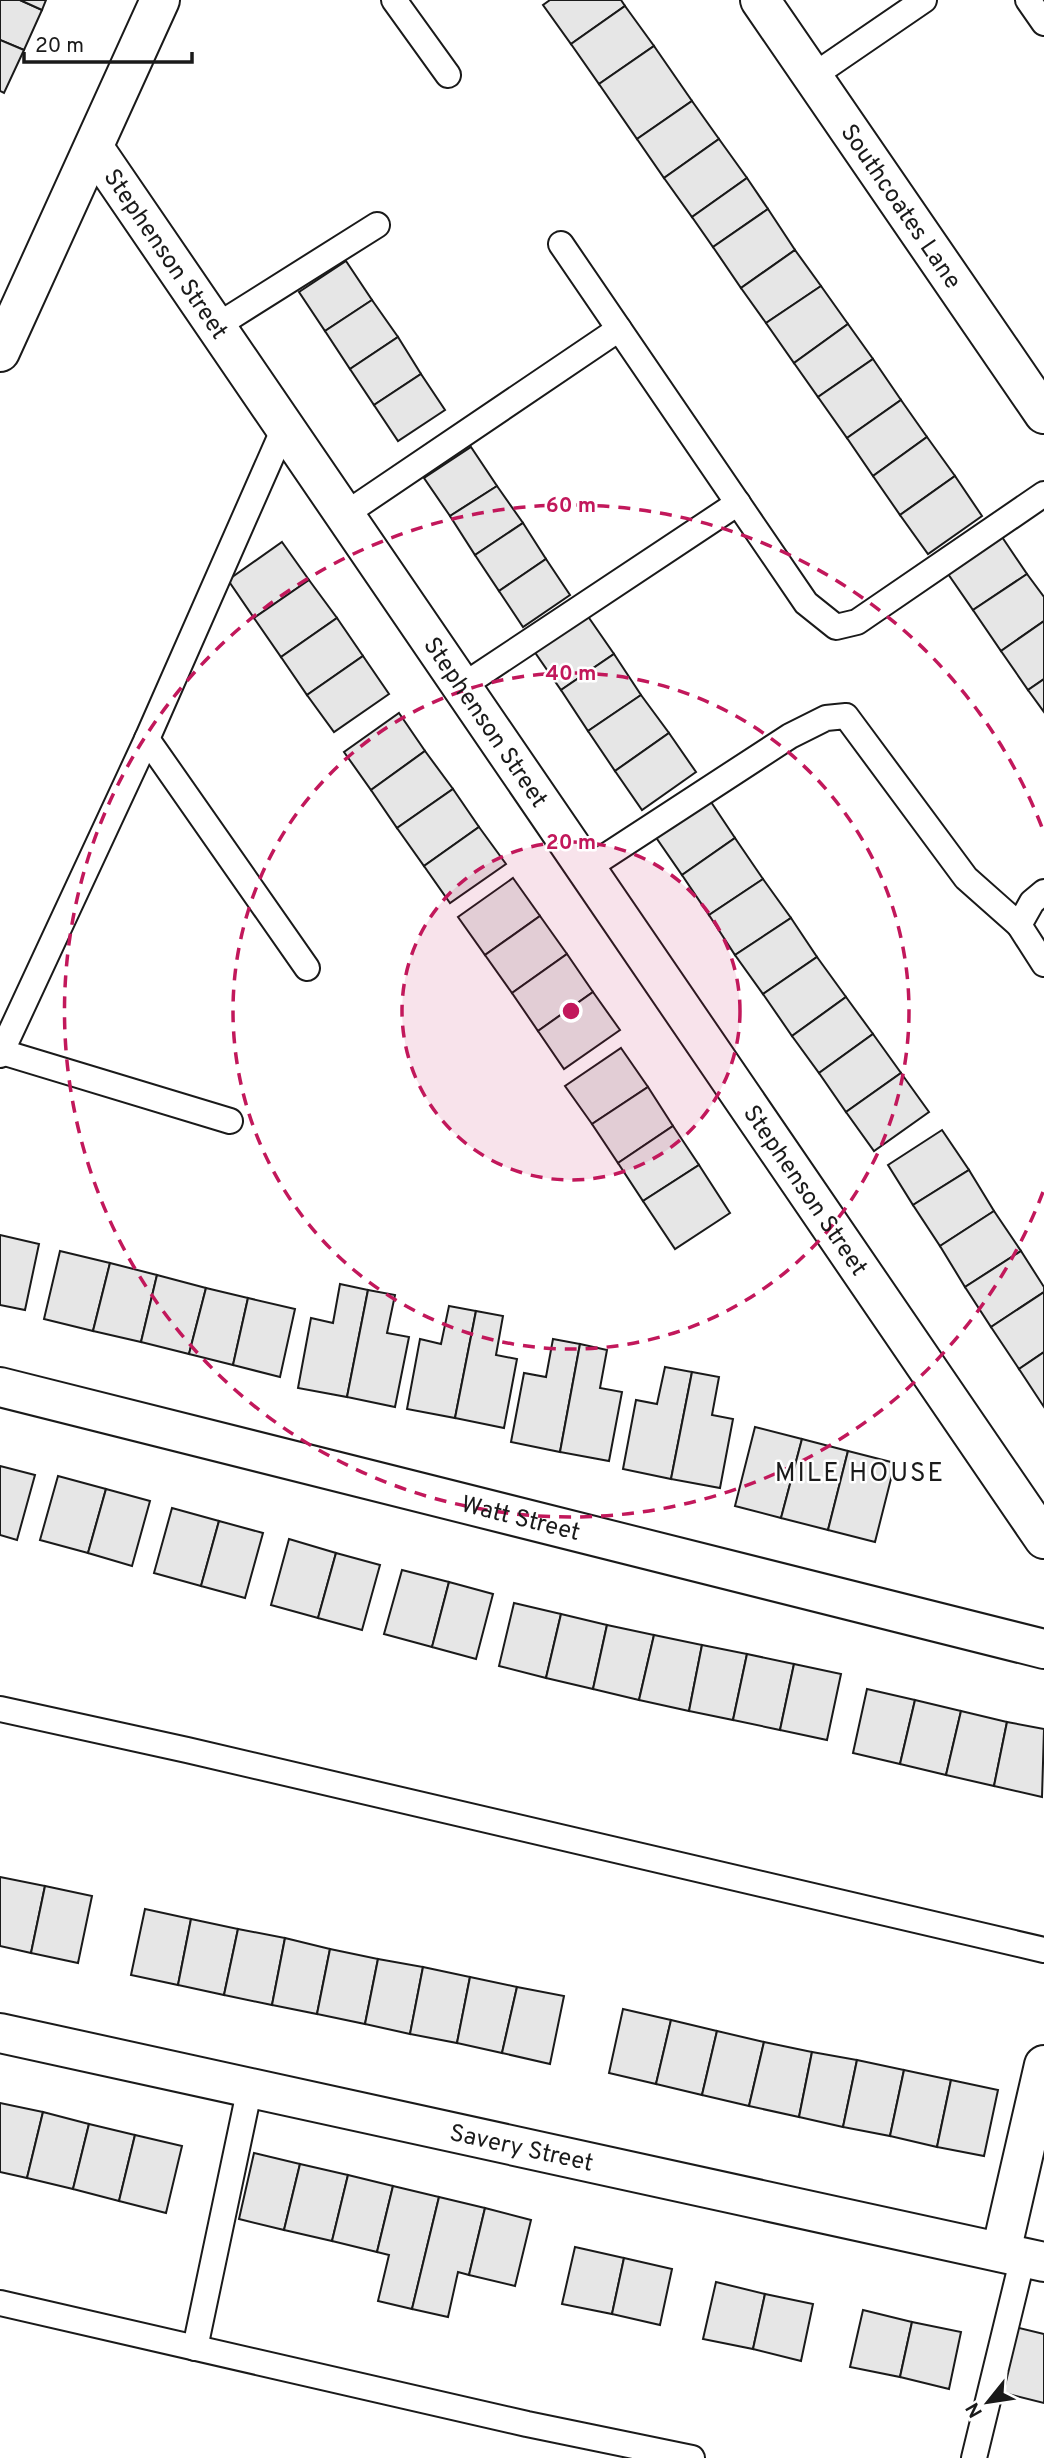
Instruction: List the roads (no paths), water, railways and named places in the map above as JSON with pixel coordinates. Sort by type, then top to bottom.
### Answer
[{"type":"street","points":[[0,352],[160,0]]},
{"type":"street","name":"Southcoates Lane","points":[[760,0],[1044,414]]},
{"type":"street","name":"Stephenson Street","points":[[93,148],[1044,1539]]},
{"type":"street","name":"Watt Street","points":[[0,1387],[1044,1648]]},
{"type":"street","name":"Savery Street","points":[[0,2033],[1023,2257]]},
{"type":"street","points":[[1023,2257],[1044,2065]]},
{"type":"lane","points":[[394,0],[448,75]]},
{"type":"lane","points":[[813,76],[924,0]]},
{"type":"lane","points":[[1028,0],[1044,23]]},
{"type":"lane","points":[[215,327],[377,225]]},
{"type":"lane","points":[[561,244],[806,603],[836,627],[857,622],[1044,494]]},
{"type":"lane","points":[[344,514],[619,330]]},
{"type":"lane","points":[[230,1121],[1,1054],[147,739],[284,428]]},
{"type":"lane","points":[[461,687],[738,503]]},
{"type":"lane","points":[[586,869],[790,736],[826,718],[846,716],[967,878],[1019,925],[1044,964]]},
{"type":"lane","points":[[147,739],[307,968]]},
{"type":"lane","points":[[1019,925],[1032,902],[1044,892]]},
{"type":"lane","points":[[0,1709],[187,1750],[1044,1950]]},
{"type":"lane","points":[[195,2348],[250,2087]]},
{"type":"lane","points":[[974,2458],[1023,2257]]},
{"type":"lane","points":[[0,2303],[527,2424],[692,2458]]},
{"type":"district","name":"MILE HOUSE","points":[[860,1472]]}]
